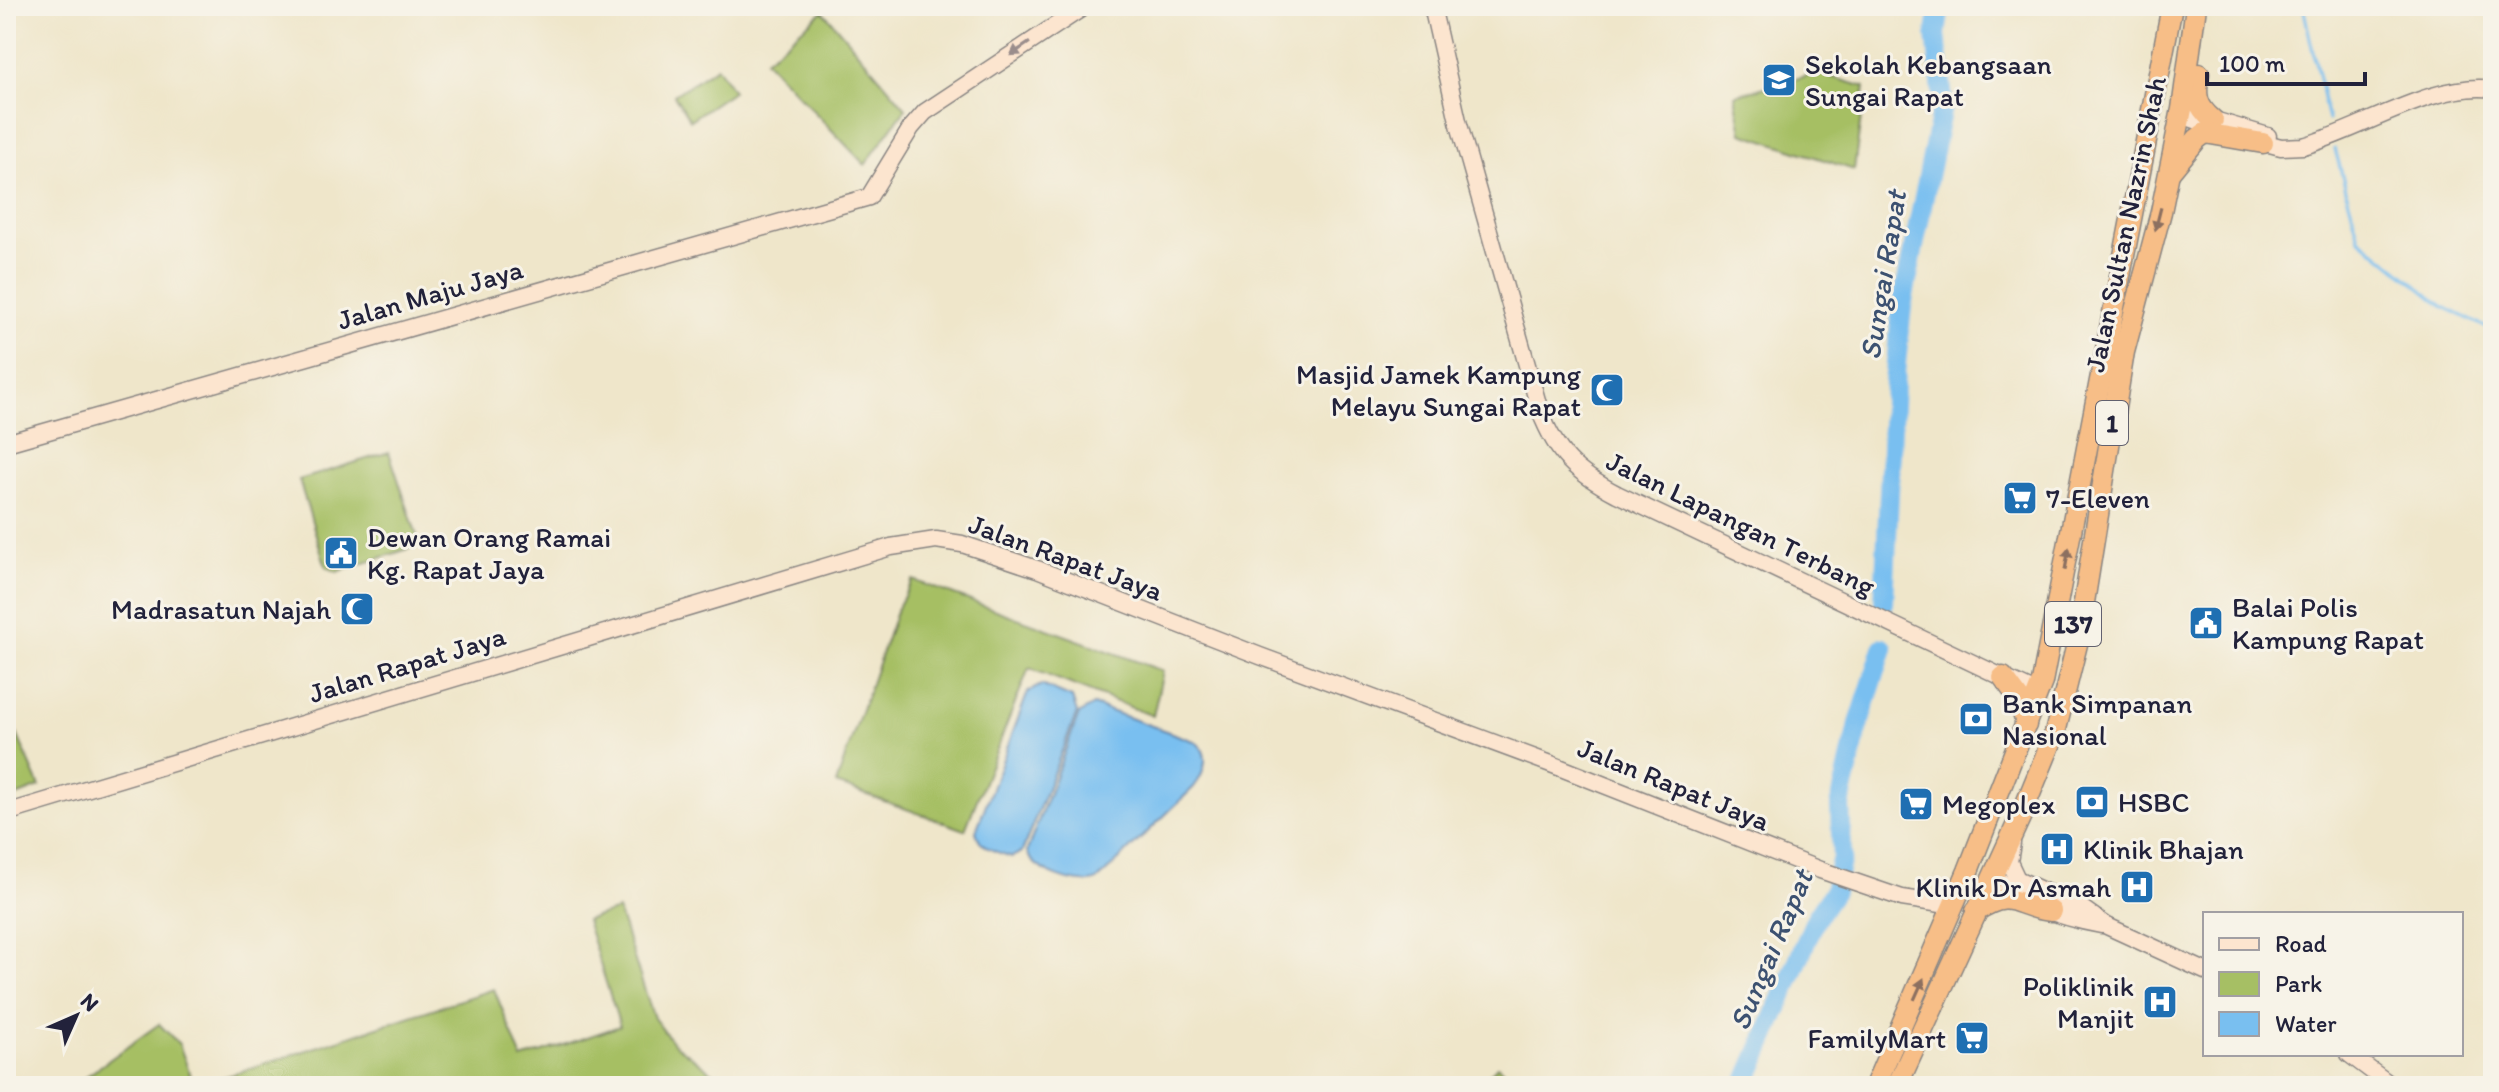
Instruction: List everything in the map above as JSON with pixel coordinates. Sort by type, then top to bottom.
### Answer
[{"type":"highway","name":"Jalan Sultan Nazrin Shah","points":[[1875,1086],[1954,906],[2026,725],[2172,6]]},
{"type":"highway","points":[[2199,6],[2200,68],[2195,94],[2199,107],[2213,120]]},
{"type":"highway","name":"Jalan Sultan Nazrin Shah","points":[[1897,1086],[2023,811],[2055,733],[2071,673],[2124,352],[2161,212],[2199,6]]},
{"type":"highway","points":[[2123,257],[2135,242],[2157,134],[2164,120],[2179,112],[2165,94],[2173,45],[2168,35]]},
{"type":"highway","points":[[2167,176],[2205,133],[2263,143]]},
{"type":"highway","name":"137","points":[[2037,682],[2047,694],[2059,684],[2082,572],[2093,540]]},
{"type":"highway","points":[[1994,873],[1988,868],[1986,854],[2038,729],[2041,711],[2037,682],[2028,675],[2003,677]]},
{"type":"highway","points":[[2003,677],[2020,700],[2026,725]]},
{"type":"highway","points":[[1976,911],[2007,898],[2051,911]]},
{"type":"street","name":"Jalan Maju Jaya","points":[[6,443],[869,197],[911,128],[925,112],[1085,6]]},
{"type":"street","name":"Jalan Lapangan Terbang","points":[[1432,6],[1458,121],[1540,411],[1549,435],[1571,464],[1584,476],[1617,494],[2003,677],[2037,682]]},
{"type":"street","points":[[2179,112],[2283,139],[2306,136],[2459,81],[2493,82]]},
{"type":"street","points":[[2179,112],[2263,143],[2281,147],[2303,146],[2450,91],[2477,86],[2493,89]]},
{"type":"street","name":"Jalan Rapat Jaya","points":[[6,813],[891,547],[936,540],[962,544],[1037,569],[1245,651],[1551,764],[1820,870],[1902,898],[1954,906]]},
{"type":"street","points":[[2023,811],[2009,862],[2017,879],[2083,909],[2107,926],[2203,970]]},
{"type":"street","points":[[1994,873],[2012,893],[2051,911],[2107,926]]},
{"type":"street","points":[[2352,1056],[2392,1086]]},
{"type":"green space","points":[[823,11],[906,108],[865,165],[765,60]]},
{"type":"green space","points":[[717,67],[733,91],[690,120],[674,95]]},
{"type":"green space","points":[[1818,73],[1865,87],[1854,170],[1742,133],[1735,95]]},
{"type":"green space","points":[[389,452],[420,545],[337,572],[326,567],[299,480]]},
{"type":"green space","points":[[913,580],[1163,671],[1153,716],[1029,668],[965,830],[836,784],[897,609]]},
{"type":"green space","points":[[6,734],[17,734],[40,787],[6,800]]},
{"type":"green space","points":[[618,910],[654,1018],[673,1043],[731,1086],[197,1086],[494,989],[522,1059],[620,1026],[586,920]]},
{"type":"green space","points":[[159,1024],[179,1044],[194,1086],[73,1086]]},
{"type":"green space","points":[[1497,1066],[1526,1086],[1478,1086]]},
{"type":"water","points":[[1041,685],[1072,698],[1077,713],[1022,852],[1012,857],[985,846],[976,831],[1028,692]]},
{"type":"water","points":[[1093,705],[1194,741],[1203,751],[1205,763],[1194,787],[1099,879],[1081,882],[1047,872],[1030,858],[1027,851],[1079,714]]},
{"type":"waterway","name":"Sungai Rapat","points":[[1884,603],[1894,383],[1902,306],[1943,102],[1936,34],[1940,6]]},
{"type":"waterway","points":[[2303,6],[2328,120]]},
{"type":"waterway","points":[[2335,149],[2359,238],[2442,306],[2493,331]]},
{"type":"waterway","name":"Sungai Rapat","points":[[1745,1086],[1816,918],[1834,891],[1842,857],[1840,805],[1857,730],[1883,648]]},
{"type":"place","name":"Sekolah Kebangsaan Sungai Rapat","points":[[1779,80]]},
{"type":"place","name":"Masjid Jamek Kampung Melayu Sungai Rapat","points":[[1607,390]]},
{"type":"place","name":"7-Eleven","points":[[2020,498]]},
{"type":"place","name":"Dewan Orang Ramai Kg. Rapat Jaya","points":[[341,553]]},
{"type":"place","name":"Madrasatun Najah","points":[[357,609]]},
{"type":"place","name":"Balai Polis Kampung Rapat","points":[[2206,623]]},
{"type":"place","name":"Bank Simpanan Nasional","points":[[1976,719]]},
{"type":"place","name":"HSBC","points":[[2092,802]]},
{"type":"place","name":"Megoplex","points":[[1916,804]]},
{"type":"place","name":"Klinik Bhajan","points":[[2057,849]]},
{"type":"place","name":"Klinik Dr Asmah","points":[[2137,887]]},
{"type":"place","name":"Poliklinik Manjit","points":[[2160,1002]]},
{"type":"place","name":"FamilyMart","points":[[1972,1038]]}]
